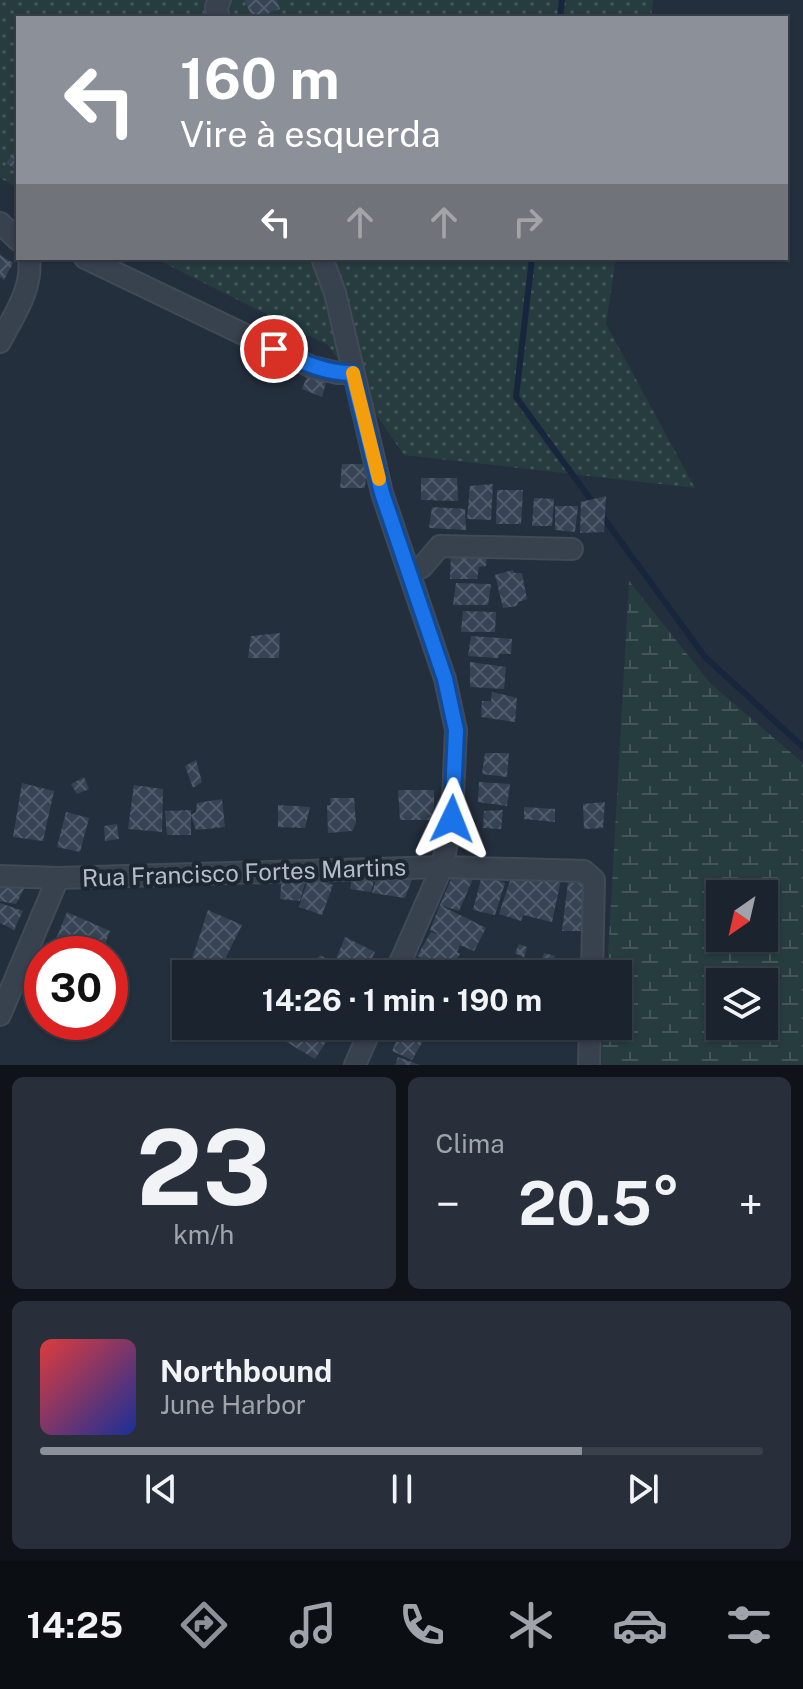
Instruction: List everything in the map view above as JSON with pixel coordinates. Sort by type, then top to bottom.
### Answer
[{"type":"street","points":[[0,223],[16,238]]},
{"type":"street","points":[[0,342],[24,296],[30,274],[29,260]]},
{"type":"street","points":[[89,260],[312,367],[352,373]]},
{"type":"street","points":[[323,260],[335,293],[382,493],[445,679],[456,730],[452,819],[442,867],[401,960]]},
{"type":"street","points":[[410,573],[422,567],[440,546],[572,549]]},
{"type":"street","name":"Rua Francisco Fortes Martins","points":[[0,876],[58,878],[442,867],[584,871],[594,880],[596,894],[593,960]]},
{"type":"street","points":[[0,1015],[58,878]]},
{"type":"street","points":[[355,1065],[366,1040]]},
{"type":"street","points":[[589,1065],[590,1040]]},
{"type":"green space","points":[[0,0],[653,0],[651,16],[16,16],[16,187],[0,178]]},
{"type":"green space","points":[[158,260],[616,260],[606,324],[695,488],[404,455],[328,345]]},
{"type":"green space","points":[[629,581],[710,683],[803,763],[803,1065],[601,1065],[603,1040],[632,1040],[632,960],[608,960]]},
{"type":"building","points":[[245,0],[277,0],[280,9],[251,16]]},
{"type":"building","points":[[16,150],[16,170],[6,163]]},
{"type":"building","points":[[0,255],[13,263],[4,280],[0,277]]},
{"type":"building","points":[[310,369],[328,375],[322,397],[302,389]]},
{"type":"building","points":[[342,464],[367,464],[365,488],[340,488]]},
{"type":"building","points":[[421,478],[457,478],[458,501],[421,500]]},
{"type":"building","points":[[493,484],[491,520],[467,519],[470,486]]},
{"type":"building","points":[[497,490],[523,490],[521,524],[496,524]]},
{"type":"building","points":[[606,496],[604,532],[580,533],[581,502]]},
{"type":"building","points":[[534,498],[554,499],[552,526],[532,526]]},
{"type":"building","points":[[555,506],[578,506],[575,532],[555,530]]},
{"type":"building","points":[[432,507],[465,509],[466,530],[429,528]]},
{"type":"building","points":[[451,553],[487,554],[486,566],[479,567],[477,579],[450,579]]},
{"type":"building","points":[[513,570],[514,573],[522,573],[527,599],[518,602],[517,606],[503,608],[495,575]]},
{"type":"building","points":[[456,583],[491,584],[488,605],[453,605]]},
{"type":"building","points":[[463,611],[496,612],[495,632],[461,632]]},
{"type":"building","points":[[280,633],[279,658],[248,658],[251,636]]},
{"type":"building","points":[[471,636],[512,639],[511,654],[499,654],[498,658],[468,656]]},
{"type":"building","points":[[470,662],[506,667],[504,689],[470,687]]},
{"type":"building","points":[[492,692],[517,698],[515,722],[481,717],[482,701],[491,701]]},
{"type":"building","points":[[485,753],[509,753],[507,777],[482,774]]},
{"type":"building","points":[[196,760],[202,782],[193,788],[185,766]]},
{"type":"building","points":[[84,777],[89,789],[77,794],[71,784]]},
{"type":"building","points":[[479,782],[510,784],[507,806],[478,802]]},
{"type":"building","points":[[22,783],[54,791],[43,841],[13,837]]},
{"type":"building","points":[[134,785],[163,789],[162,832],[128,829]]},
{"type":"building","points":[[398,790],[434,790],[434,820],[400,820]]},
{"type":"building","points":[[330,798],[354,798],[356,823],[352,831],[328,833],[327,805],[331,805]]},
{"type":"building","points":[[222,799],[225,827],[196,830],[191,815],[196,812],[197,803]]},
{"type":"building","points":[[605,802],[603,828],[584,829],[583,804]]},
{"type":"building","points":[[278,805],[310,807],[305,828],[278,827]]},
{"type":"building","points":[[524,807],[555,809],[555,822],[524,819]]},
{"type":"building","points":[[191,810],[191,835],[167,835],[165,811]]},
{"type":"building","points":[[503,810],[501,829],[483,828],[484,811]]},
{"type":"building","points":[[66,812],[89,818],[80,852],[57,847]]},
{"type":"building","points":[[117,824],[119,839],[105,841],[104,826]]},
{"type":"building","points":[[455,870],[474,876],[459,911],[440,905]]},
{"type":"building","points":[[513,872],[562,875],[552,922],[523,915],[521,921],[499,914]]},
{"type":"building","points":[[282,873],[307,876],[300,901],[280,899]]},
{"type":"building","points":[[353,874],[375,877],[371,892],[350,889]]},
{"type":"building","points":[[482,875],[505,883],[495,915],[473,910]]},
{"type":"building","points":[[309,876],[333,885],[322,915],[299,907]]},
{"type":"building","points":[[377,876],[412,879],[405,898],[372,893]]},
{"type":"building","points":[[0,879],[26,885],[16,904],[0,901]]},
{"type":"building","points":[[568,882],[591,884],[589,931],[562,931]]},
{"type":"building","points":[[0,903],[23,911],[14,930],[0,923]]},
{"type":"building","points":[[440,905],[486,928],[474,951],[460,945],[456,960],[426,960],[417,956],[431,932],[441,935],[430,930]]},
{"type":"building","points":[[208,910],[242,925],[224,960],[192,960]]},
{"type":"building","points":[[67,912],[110,931],[108,936],[57,936]]},
{"type":"building","points":[[345,937],[375,952],[371,960],[336,959]]},
{"type":"building","points":[[519,944],[527,947],[524,958],[515,953]]},
{"type":"building","points":[[544,953],[555,956],[554,960],[542,960]]},
{"type":"building","points":[[283,1040],[327,1040],[315,1059]]},
{"type":"building","points":[[397,1040],[423,1041],[412,1060],[392,1051]]},
{"type":"building","points":[[398,1057],[420,1065],[395,1065]]},
{"type":"waterway","points":[[560,16],[562,0]]},
{"type":"waterway","points":[[532,260],[516,397],[594,504]]},
{"type":"waterway","points":[[600,513],[705,657],[803,747]]},
{"type":"slow traffic","points":[[353,373],[379,479]]},
{"type":"route","points":[[274,349],[312,367],[352,373],[382,493],[445,679],[456,730],[452,819]]}]
